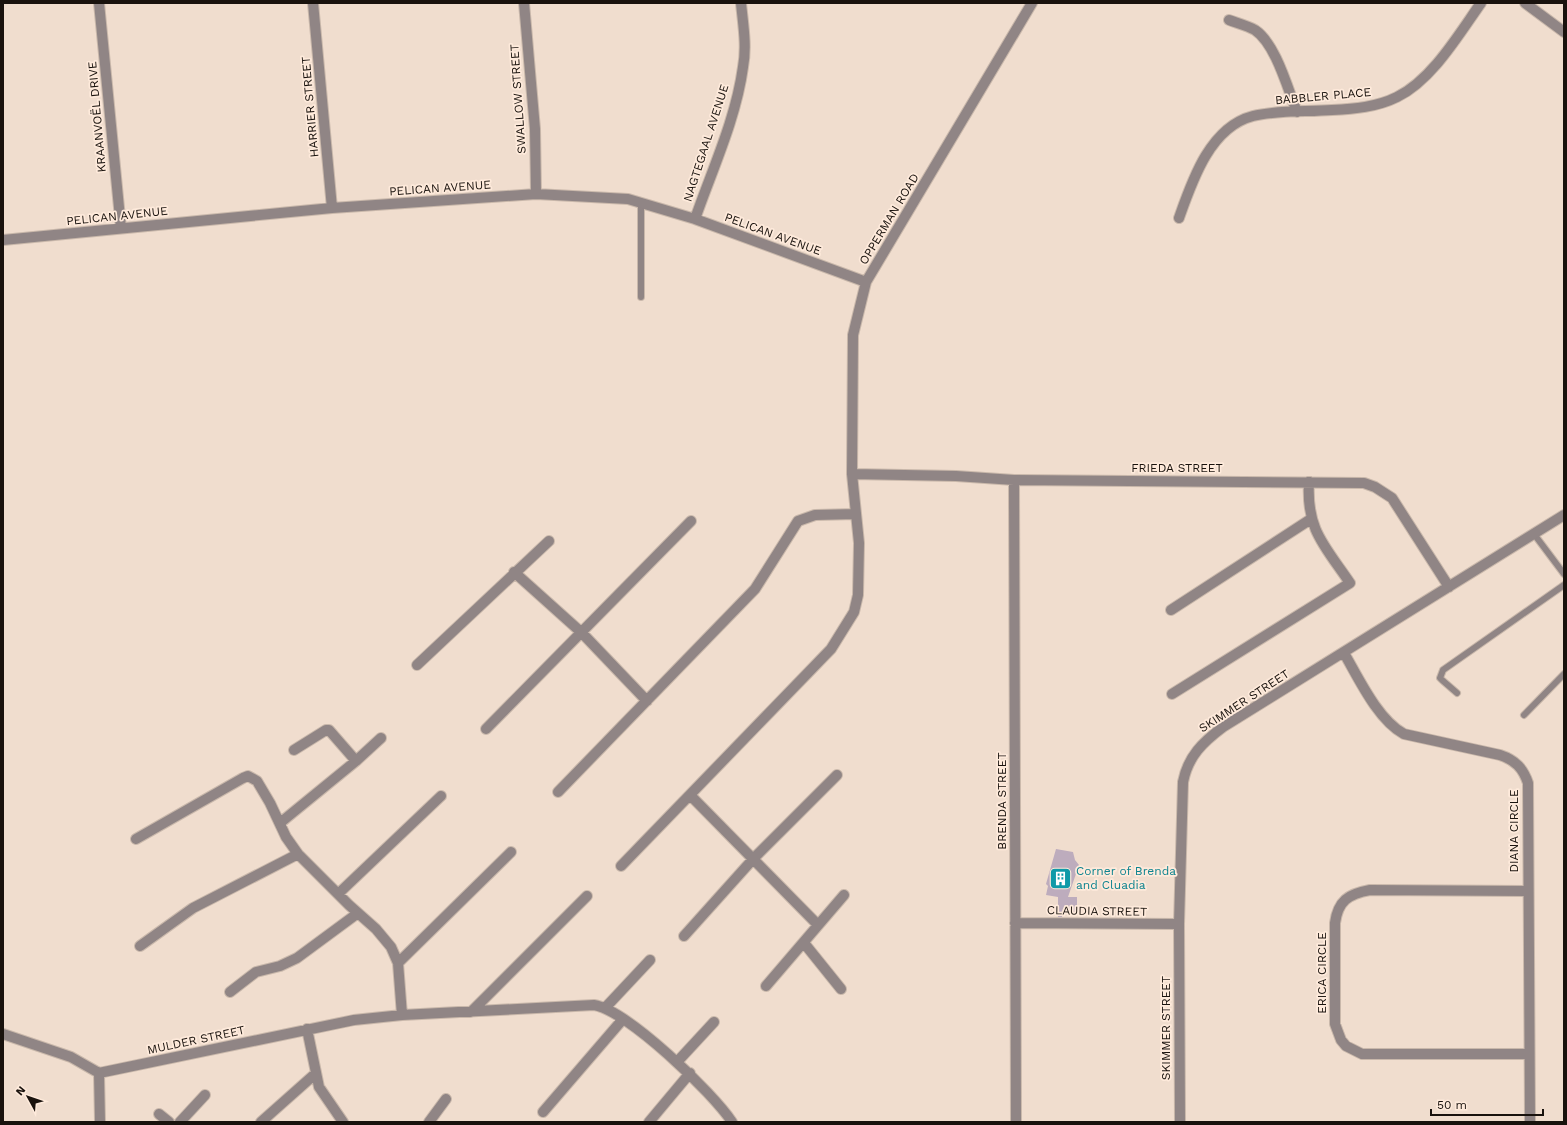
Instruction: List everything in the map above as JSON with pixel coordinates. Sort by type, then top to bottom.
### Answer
[{"type":"street","name":"KRAANVOËL DRIVE","points":[[100,3],[121,228]]},
{"type":"street","name":"HARRIER STREET","points":[[313,3],[332,208]]},
{"type":"street","name":"SWALLOW STREET","points":[[524,3],[535,129],[536,194]]},
{"type":"street","name":"NAGTEGAAL AVENUE","points":[[695,219],[734,108],[743,68],[744,36],[741,3]]},
{"type":"street","name":"OPPERMAN ROAD","points":[[621,866],[831,649],[847,624],[856,606],[858,595],[859,543],[852,474],[853,335],[866,282],[1032,3]]},
{"type":"street","name":"BABBLER PLACE","points":[[1180,218],[1196,172],[1204,156],[1223,135],[1241,122],[1251,116],[1373,106],[1398,97],[1412,87],[1438,63],[1481,3]]},
{"type":"street","points":[[1526,3],[1564,32]]},
{"type":"street","points":[[1229,20],[1254,30],[1267,43],[1297,112]]},
{"type":"street","name":"PELICAN AVENUE","points":[[3,240],[332,208],[536,194],[628,199],[695,219],[866,282]]},
{"type":"street","name":"FRIEDA STREET","points":[[852,474],[956,476],[1014,480],[1364,483],[1375,487],[1392,498],[1449,587]]},
{"type":"street","name":"BRENDA STREET","points":[[1014,480],[1016,1122]]},
{"type":"street","points":[[1172,694],[1350,583],[1316,532],[1311,519],[1308,502],[1309,482]]},
{"type":"street","points":[[558,792],[755,589],[798,521],[815,515],[856,514]]},
{"type":"street","name":"SKIMMER STREET","points":[[1180,1122],[1179,924],[1183,782],[1185,771],[1193,753],[1223,727],[1564,515]]},
{"type":"street","points":[[1171,610],[1311,519]]},
{"type":"street","points":[[486,729],[691,521]]},
{"type":"street","points":[[417,665],[514,572],[549,541]]},
{"type":"street","points":[[514,572],[582,633],[646,702]]},
{"type":"street","name":"DIANA CIRCLE","points":[[1344,653],[1385,719],[1399,731],[1404,734],[1510,758],[1524,772],[1528,783],[1527,891],[1530,1122]]},
{"type":"street","points":[[294,750],[326,730],[329,730],[356,760]]},
{"type":"street","points":[[280,823],[381,738]]},
{"type":"street","points":[[684,936],[754,858],[837,775]]},
{"type":"street","points":[[136,838],[233,783],[248,776],[257,781],[286,837],[298,854],[376,929],[391,947],[398,963],[402,1015]]},
{"type":"street","points":[[690,795],[754,858],[818,926]]},
{"type":"street","points":[[338,894],[441,796]]},
{"type":"street","points":[[398,963],[511,852]]},
{"type":"street","points":[[140,946],[193,908],[298,854]]},
{"type":"street","name":"ERICA CIRCLE","points":[[1527,891],[1370,890],[1350,895],[1344,900],[1338,909],[1335,923],[1335,1024],[1341,1040],[1346,1046],[1362,1054],[1529,1054]]},
{"type":"street","points":[[766,986],[844,895]]},
{"type":"street","points":[[471,1012],[587,896]]},
{"type":"street","points":[[230,992],[256,972],[280,966],[297,958],[358,913]]},
{"type":"street","name":"CLAUDIA STREET","points":[[1015,923],[1179,924]]},
{"type":"street","points":[[804,942],[842,989]]},
{"type":"street","points":[[650,960],[605,1008],[623,1019],[690,1073],[732,1122]]},
{"type":"street","name":"MULDER STREET","points":[[100,1073],[354,1020],[402,1015],[588,1005],[605,1008]]},
{"type":"street","points":[[544,1112],[623,1019]]},
{"type":"street","points":[[677,1062],[714,1022]]},
{"type":"street","points":[[307,1029],[315,1074],[319,1087],[343,1122]]},
{"type":"street","points":[[3,1034],[71,1057],[100,1073],[100,1122]]},
{"type":"street","points":[[649,1122],[690,1073]]},
{"type":"street","points":[[261,1122],[315,1074]]},
{"type":"street","points":[[180,1122],[205,1095]]},
{"type":"street","points":[[429,1122],[446,1099]]},
{"type":"street","points":[[159,1114],[169,1122]]},
{"type":"lane","points":[[642,203],[642,297]]},
{"type":"lane","points":[[1534,534],[1564,574]]},
{"type":"lane","points":[[1457,693],[1440,678],[1443,670],[1564,585]]},
{"type":"lane","points":[[1524,715],[1564,674]]},
{"type":"building","name":"Corner of Brenda and Cluadia","points":[[1056,849],[1073,852],[1075,860],[1079,865],[1068,897],[1077,897],[1077,912],[1063,913],[1062,917],[1058,917],[1058,897],[1046,895],[1048,886],[1046,884]]},
{"type":"place","name":"Corner of Brenda and Cluadia","points":[[1061,878]]}]
